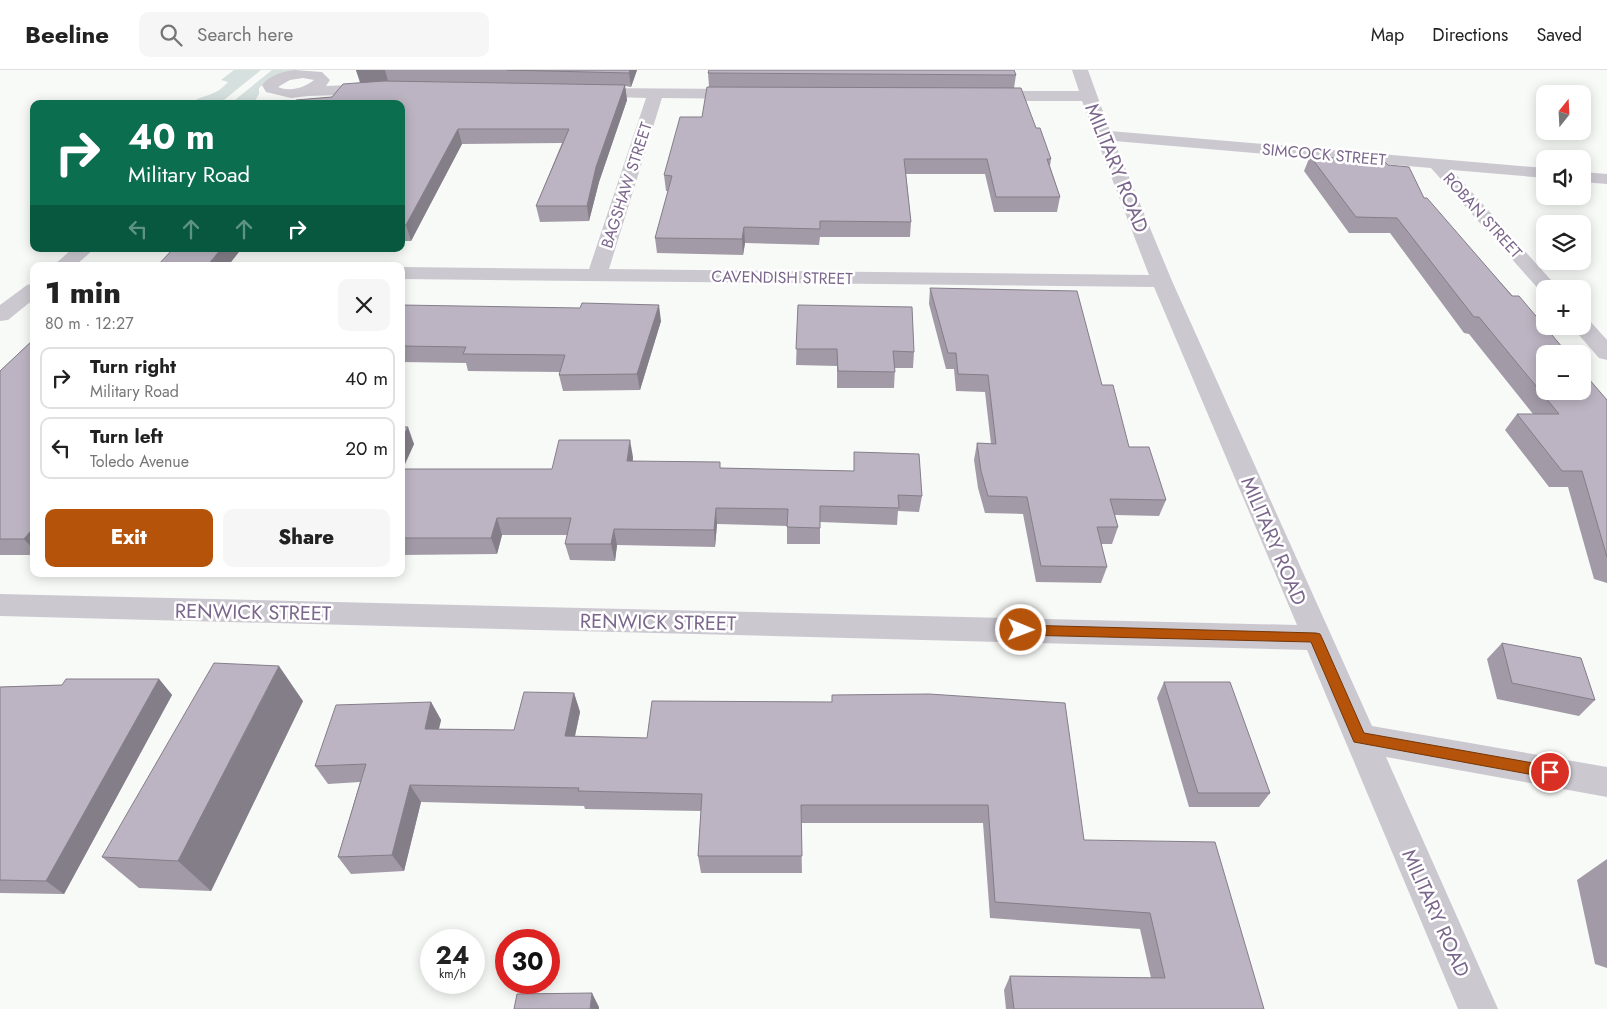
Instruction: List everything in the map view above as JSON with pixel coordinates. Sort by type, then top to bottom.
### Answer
[{"type":"street","name":"MILITARY ROAD","points":[[1080,70],[1103,135],[1135,210],[1162,281],[1478,1009]]},
{"type":"street","points":[[300,72],[324,76],[388,88],[344,92],[300,92],[269,97],[270,86],[273,82],[300,72]]},
{"type":"street","points":[[300,92],[317,86],[324,76]]},
{"type":"street","points":[[576,92],[764,94]]},
{"type":"street","name":"BAGSHAW STREET","points":[[597,275],[655,94]]},
{"type":"street","points":[[970,96],[1088,96]]},
{"type":"street","name":"SIMCOCK STREET","points":[[1103,135],[1536,172]]},
{"type":"street","name":"ROBAN STREET","points":[[1436,163],[1541,280]]},
{"type":"street","points":[[1591,178],[1607,179]]},
{"type":"street","points":[[68,262],[80,252]]},
{"type":"street","name":"CAVENDISH STREET","points":[[405,273],[1162,281]]},
{"type":"street","points":[[0,315],[30,292]]},
{"type":"street","points":[[1590,335],[1607,354]]},
{"type":"street","name":"RENWICK STREET","points":[[0,605],[1316,638]]},
{"type":"street","points":[[1359,738],[1607,782]]},
{"type":"shaded area","points":[[234,70],[261,70],[224,100],[196,100],[218,91],[228,82],[221,80]]},
{"type":"shaded area","points":[[272,70],[299,70],[270,78],[259,88],[259,94],[256,100],[235,100]]},
{"type":"building","points":[[507,70],[630,70],[629,73]]},
{"type":"building","points":[[709,70],[1014,70],[1016,75],[708,73]]},
{"type":"building","points":[[384,81],[625,85],[596,167],[587,206],[536,206],[569,129],[458,129],[405,225],[405,100],[296,100],[332,97],[343,84]]},
{"type":"building","points":[[707,87],[1021,88],[1036,128],[1040,128],[1051,159],[1047,159],[1060,197],[996,197],[987,159],[904,159],[911,222],[820,221],[820,229],[744,227],[742,239],[655,238],[672,176],[664,175],[680,117],[702,117]]},
{"type":"building","points":[[1310,156],[1385,162],[1388,165],[1409,167],[1424,198],[1427,198],[1512,296],[1519,296],[1536,316],[1536,335],[1552,335],[1560,345],[1536,345],[1536,386],[1479,317],[1474,317],[1397,218],[1356,217]]},
{"type":"building","points":[[170,252],[219,252],[210,262],[161,262]]},
{"type":"building","points":[[930,288],[1077,291],[1102,385],[1113,385],[1129,447],[1149,447],[1166,500],[1110,499],[1118,527],[1097,527],[1107,567],[1041,566],[1027,497],[988,496],[981,471],[977,443],[996,444],[988,375],[958,374],[956,353],[948,353]]},
{"type":"building","points":[[582,303],[659,305],[637,374],[559,375],[565,355],[463,354],[466,347],[405,346],[405,305],[580,308]]},
{"type":"building","points":[[798,305],[912,307],[914,352],[893,351],[895,372],[838,371],[837,349],[796,349]]},
{"type":"building","points":[[30,343],[30,532],[24,539],[0,539],[0,371]]},
{"type":"building","points":[[1591,381],[1607,400],[1607,557],[1582,471],[1562,471],[1517,414],[1559,414],[1547,400],[1591,400]]},
{"type":"building","points":[[559,440],[630,440],[627,461],[720,462],[720,468],[854,471],[854,452],[919,454],[922,496],[898,495],[899,508],[820,506],[820,528],[787,527],[788,509],[716,508],[714,530],[614,529],[611,544],[565,544],[571,518],[497,518],[491,538],[405,538],[405,469],[552,469]]},
{"type":"building","points":[[1502,643],[1581,658],[1595,700],[1512,683]]},
{"type":"building","points":[[214,663],[279,666],[178,861],[102,857]]},
{"type":"building","points":[[66,679],[159,679],[46,881],[0,880],[0,687],[62,685]]},
{"type":"building","points":[[1164,682],[1230,682],[1270,793],[1198,793]]},
{"type":"building","points":[[524,692],[574,693],[565,736],[647,738],[652,701],[832,702],[832,695],[929,694],[1065,703],[1084,840],[1215,842],[1264,1009],[1014,1009],[1010,976],[1165,978],[1150,913],[995,902],[988,805],[801,805],[802,856],[698,856],[702,794],[578,791],[579,788],[410,785],[392,855],[338,857],[366,764],[315,766],[336,705],[431,702],[425,729],[514,730]]},
{"type":"building","points":[[592,993],[590,1009],[514,1009],[517,994]]},
{"type":"route","points":[[1021,630],[1316,638],[1359,738],[1550,772]]}]
